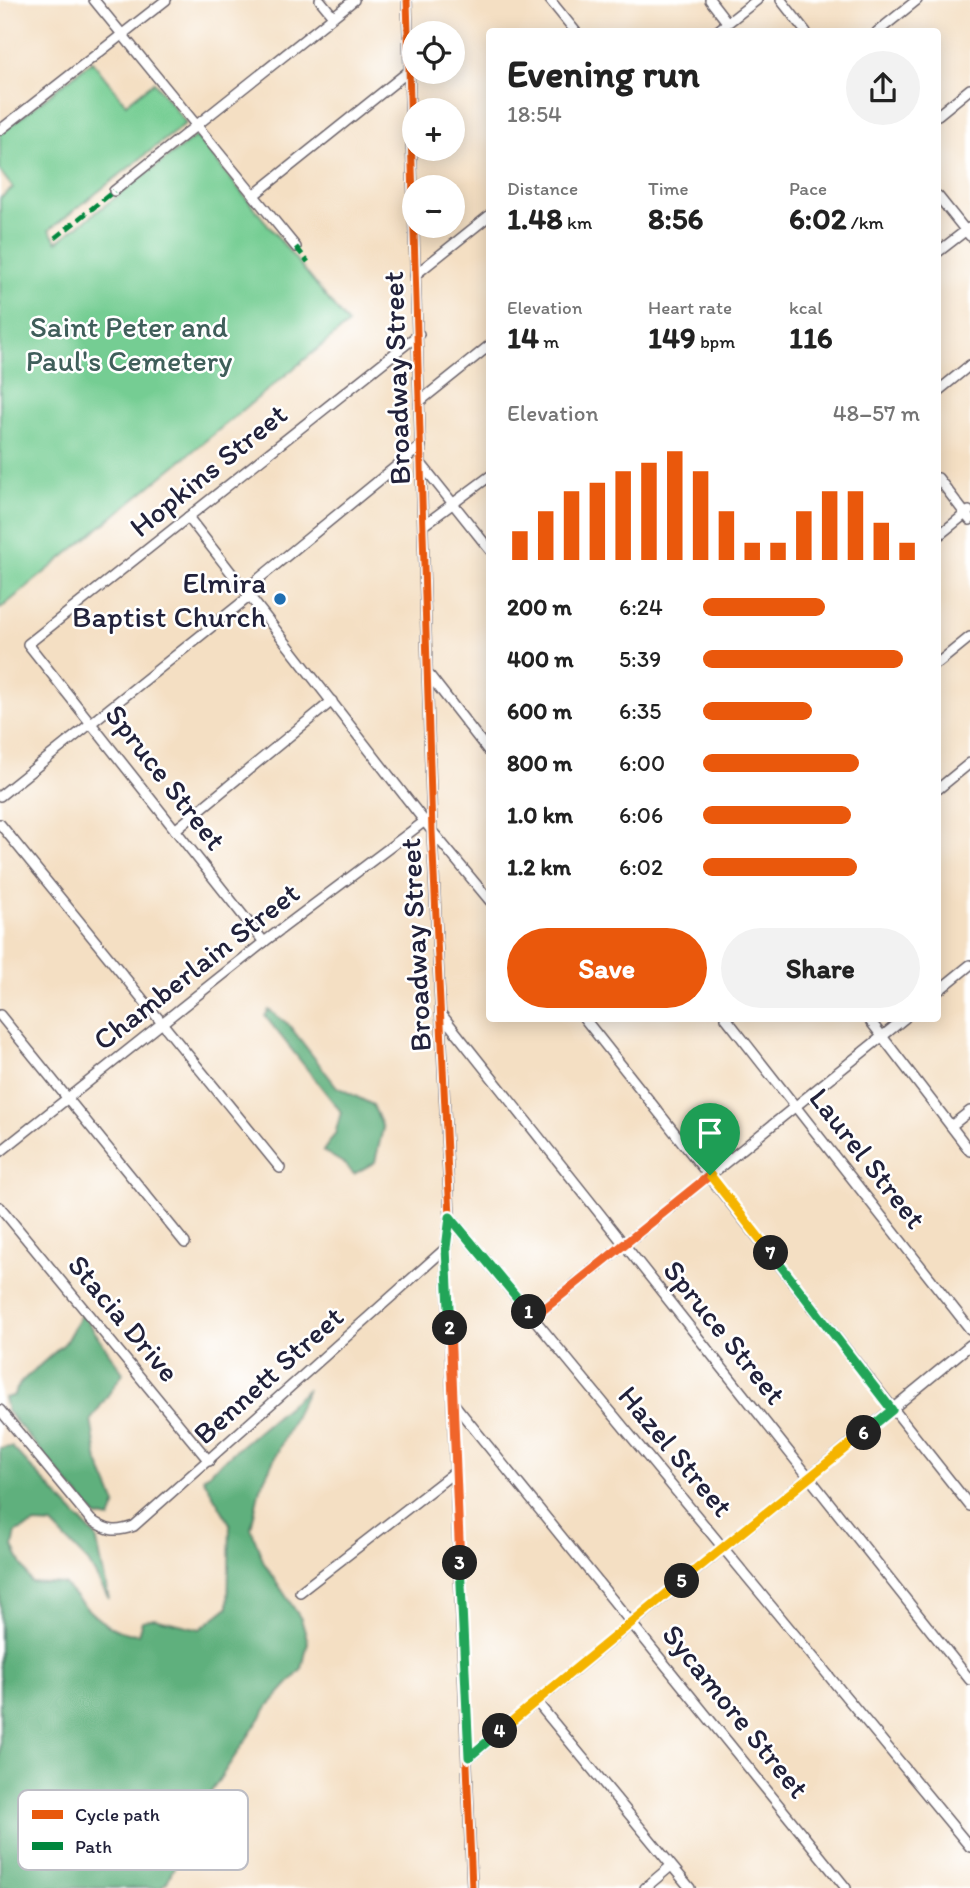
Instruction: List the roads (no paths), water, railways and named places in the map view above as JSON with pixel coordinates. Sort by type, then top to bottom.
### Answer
[{"type":"street","points":[[94,0],[296,247]]},
{"type":"street","points":[[0,130],[166,0]]},
{"type":"street","points":[[320,0],[333,16]]},
{"type":"street","points":[[114,191],[354,0]]},
{"type":"street","name":"Broadway Street","points":[[407,0],[408,21]]},
{"type":"street","points":[[550,0],[573,28]]},
{"type":"street","points":[[710,0],[727,22]]},
{"type":"street","points":[[720,28],[757,0]]},
{"type":"street","points":[[781,0],[803,28]]},
{"type":"street","points":[[882,28],[916,0]]},
{"type":"street","points":[[254,195],[402,77]]},
{"type":"street","name":"Broadway Street","points":[[409,84],[432,831],[450,1217],[446,1248],[469,1757],[472,1888]]},
{"type":"street","points":[[941,113],[970,89]]},
{"type":"street","points":[[941,199],[969,231],[941,250]]},
{"type":"street","points":[[415,275],[486,218]]},
{"type":"street","name":"Hopkins Street","points":[[28,644],[419,334]]},
{"type":"street","points":[[419,402],[486,348]]},
{"type":"street","points":[[941,389],[970,365]]},
{"type":"street","points":[[0,796],[92,723],[421,446]]},
{"type":"street","points":[[421,465],[486,545]]},
{"type":"street","points":[[424,525],[486,479]]},
{"type":"street","points":[[941,482],[968,515],[941,534]]},
{"type":"street","points":[[188,517],[432,831],[486,894]]},
{"type":"street","points":[[941,661],[970,638]]},
{"type":"street","name":"Spruce Street","points":[[28,644],[264,942]]},
{"type":"street","points":[[429,677],[486,748]]},
{"type":"street","points":[[175,830],[332,701]]},
{"type":"street","points":[[941,787],[970,763]]},
{"type":"street","name":"Chamberlain Street","points":[[0,1152],[162,1021],[425,821]]},
{"type":"street","points":[[0,824],[280,1167]]},
{"type":"street","points":[[941,989],[970,965]]},
{"type":"street","points":[[0,1014],[185,1243]]},
{"type":"street","name":"Spruce Street","points":[[442,1015],[970,1680]]},
{"type":"street","points":[[587,1022],[970,1506]]},
{"type":"street","name":"Laurel Street","points":[[729,1022],[970,1329]]},
{"type":"street","points":[[871,1022],[970,1151]]},
{"type":"street","points":[[533,1318],[900,1022]]},
{"type":"street","points":[[951,1126],[970,1111]]},
{"type":"street","name":"Stacia Drive","points":[[0,1207],[209,1461]]},
{"type":"street","name":"Hazel Street","points":[[450,1217],[970,1847]]},
{"type":"street","name":"Bennett Street","points":[[0,1409],[91,1520],[108,1531],[119,1532],[134,1526],[209,1461],[446,1248]]},
{"type":"street","points":[[469,1757],[970,1345]]},
{"type":"street","name":"Sycamore Street","points":[[454,1404],[846,1888]]},
{"type":"street","points":[[300,1591],[456,1471]]},
{"type":"street","points":[[536,1701],[690,1888]]},
{"type":"street","points":[[645,1888],[671,1866]]},
{"type":"place","name":"Elmira Baptist Church","points":[[280,599]]},
{"type":"park label","name":"Saint Peter and Paul's Cemetery","points":[[129,343]]}]
